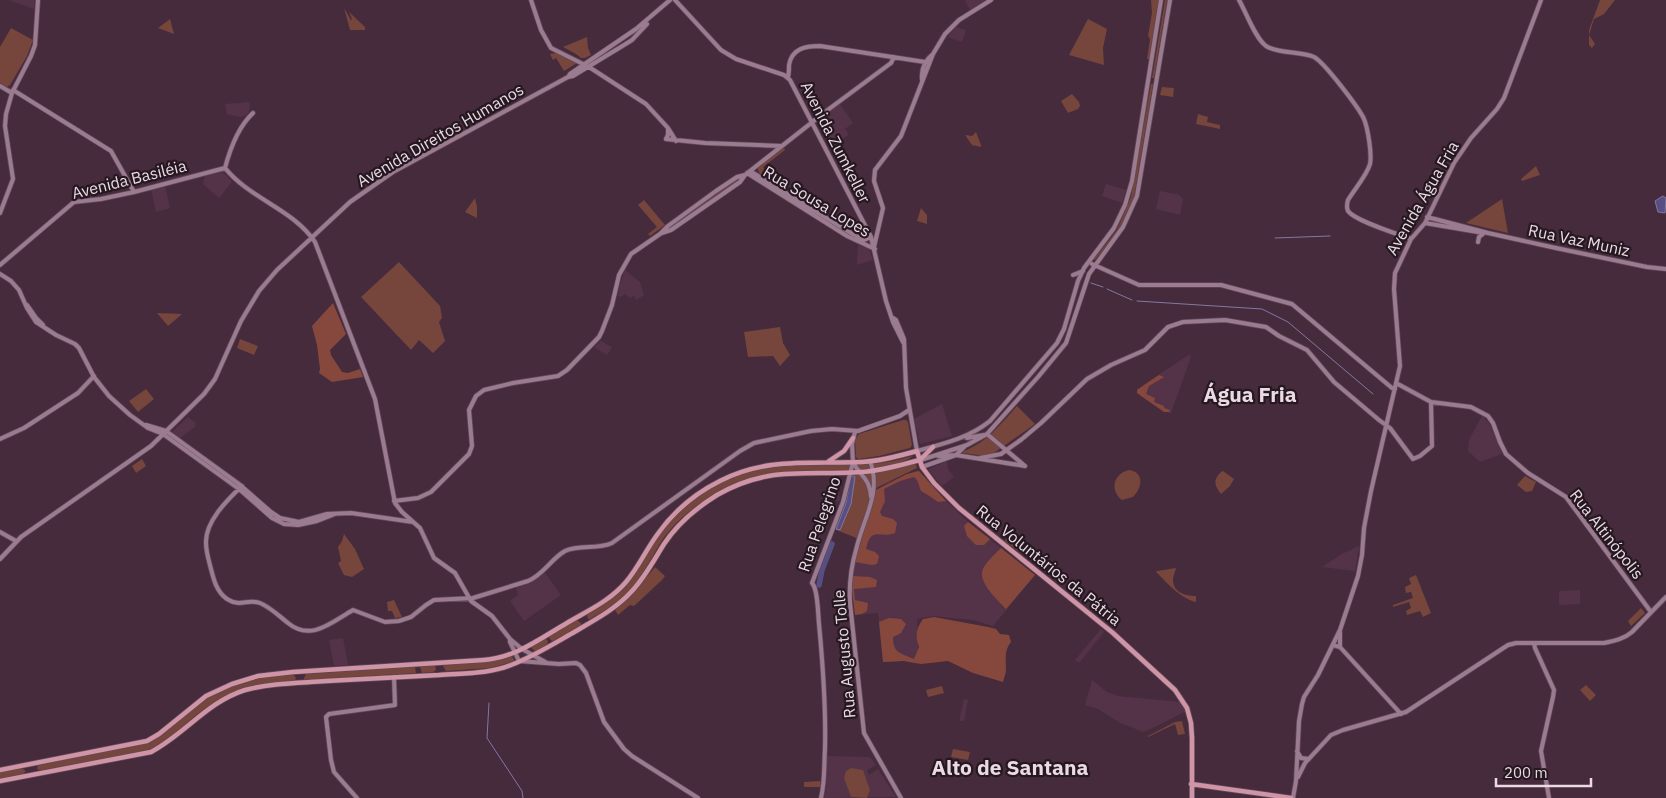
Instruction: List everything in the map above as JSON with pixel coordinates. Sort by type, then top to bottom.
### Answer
[{"type":"main road","points":[[826,462],[839,455],[853,438]]},
{"type":"main road","points":[[0,781],[152,752],[208,708],[226,698],[252,689],[304,682],[491,670],[519,662],[582,628],[625,599],[681,523],[696,509],[719,494],[749,480],[778,473],[860,472],[898,466],[919,458],[933,446]]},
{"type":"main road","name":"Rua Voluntários da Pátria","points":[[917,451],[922,467],[934,483],[963,512],[1113,633],[1175,690],[1189,715],[1192,738],[1192,798]]},
{"type":"main road","points":[[0,770],[147,741],[159,734],[206,696],[258,676],[293,672],[491,660],[515,652],[607,599],[633,573],[665,524],[687,503],[712,486],[744,471],[770,464],[870,461],[893,458],[917,451]]},
{"type":"main road","points":[[586,612],[586,618],[592,622]]},
{"type":"main road","points":[[575,619],[581,621],[582,628]]},
{"type":"main road","points":[[543,637],[549,641],[546,648]]},
{"type":"main road","points":[[443,663],[442,669],[446,674]]},
{"type":"main road","points":[[433,675],[437,668],[434,664]]},
{"type":"main road","points":[[293,672],[296,677],[294,683]]},
{"type":"main road","points":[[304,682],[302,677],[306,672]]},
{"type":"main road","points":[[36,763],[36,770],[41,773]]},
{"type":"main road","points":[[27,776],[30,770],[29,765]]},
{"type":"main road","points":[[1192,784],[1292,798]]},
{"type":"street","points":[[0,213],[13,179],[5,121],[7,106],[12,91],[35,45],[38,0]]},
{"type":"street","points":[[531,0],[541,30],[552,48],[584,64],[646,104],[668,128],[676,141]]},
{"type":"street","name":"Avenida Direitos Humanos","points":[[0,559],[16,541],[141,453],[165,433],[204,394],[215,379],[248,308],[259,291],[277,270],[353,200],[393,172],[568,77],[572,77],[632,40],[670,0]]},
{"type":"street","name":"Avenida Zumkeller","points":[[675,0],[721,50],[736,58],[788,77],[871,237]]},
{"type":"street","points":[[924,73],[930,59],[951,27],[958,20],[991,0]]},
{"type":"street","points":[[962,438],[979,430],[990,421],[1052,350],[1064,329],[1082,271],[1114,228],[1129,194],[1161,0]]},
{"type":"street","points":[[935,456],[967,445],[987,434],[1063,348],[1069,337],[1086,281],[1094,265],[1123,227],[1137,196],[1170,0]]},
{"type":"street","points":[[1239,0],[1266,46],[1311,56],[1318,60],[1363,118],[1368,134],[1370,162],[1368,170],[1348,200],[1346,205],[1348,210],[1356,217],[1411,239]]},
{"type":"street","name":"Avenida Água Fria","points":[[1296,781],[1299,717],[1304,697],[1318,675],[1340,630],[1360,569],[1368,507],[1400,364],[1394,302],[1394,277],[1399,262],[1411,239],[1425,223],[1454,163],[1471,138],[1497,109],[1504,98],[1541,0]]},
{"type":"street","name":"Avenida Direitos Humanos","points":[[568,77],[651,18]]},
{"type":"street","points":[[788,77],[790,62],[796,50],[807,47],[820,46],[925,62],[930,59]]},
{"type":"street","points":[[394,501],[418,498],[431,492],[469,454],[472,446],[469,409],[476,396],[484,390],[558,376],[572,366],[599,337],[612,305],[618,281],[631,254],[660,234],[671,230],[740,182],[747,173],[890,63],[894,57]]},
{"type":"street","points":[[874,248],[883,207],[876,188],[875,173],[901,136],[922,81],[925,62]]},
{"type":"street","points":[[1148,80],[1156,82]]},
{"type":"street","points":[[0,86],[12,91],[109,149],[134,192]]},
{"type":"street","points":[[253,113],[240,130],[225,168],[234,179],[304,229],[315,242],[375,399],[394,501],[403,513],[420,528],[434,558],[455,573],[473,603],[492,616],[510,639],[522,649],[547,663]]},
{"type":"street","points":[[668,128],[666,139],[676,141],[782,146]]},
{"type":"street","name":"Avenida Basiléia","points":[[0,265],[71,204],[77,201],[101,200],[225,168]]},
{"type":"street","name":"Rua Sousa Lopes","points":[[747,173],[874,248]]},
{"type":"street","name":"Rua Vaz Muniz","points":[[1427,217],[1486,233]]},
{"type":"street","points":[[871,237],[880,223]]},
{"type":"street","name":"Rua Vaz Muniz","points":[[1425,223],[1486,233],[1642,266],[1666,269]]},
{"type":"street","points":[[1478,242],[1480,237],[1486,233]]},
{"type":"street","name":"Rua Sousa Lopes","points":[[862,241],[871,237]]},
{"type":"street","name":"Rua Voluntários da Pátria","points":[[871,237],[885,298],[904,339],[909,410],[917,451]]},
{"type":"street","points":[[1088,262],[1139,285],[1221,285],[1295,305],[1389,386],[1395,389]]},
{"type":"street","points":[[1073,275],[1082,271]]},
{"type":"street","points":[[0,274],[16,285],[24,300],[42,324],[75,344],[81,350],[94,376],[109,396],[130,415],[148,428],[165,433],[241,488],[272,518],[284,524],[293,525],[304,524],[335,514],[351,513],[400,519],[415,523]]},
{"type":"street","points":[[1073,299],[1080,302]]},
{"type":"street","points":[[980,458],[995,456],[1006,450],[1041,424],[1093,374],[1115,362],[1145,350],[1168,327],[1185,322],[1225,320],[1267,327],[1279,336],[1308,350],[1334,382],[1390,428],[1413,459],[1432,446],[1431,402]]},
{"type":"street","points":[[0,439],[24,428],[78,393],[94,376]]},
{"type":"street","name":"Rua Altinópolis","points":[[1396,383],[1431,402],[1471,407],[1488,416],[1506,454],[1528,473],[1566,497],[1651,612]]},
{"type":"street","points":[[241,488],[213,520],[207,533],[206,543],[213,577],[218,590],[224,597],[232,602],[241,604],[252,602],[261,604],[271,609],[295,628],[309,631],[321,629],[353,610],[392,623],[409,618],[434,600],[484,595],[532,580],[566,551],[578,548],[600,547],[612,543],[740,451],[754,443],[823,430],[855,432],[900,416],[909,410]]},
{"type":"street","points":[[900,416],[910,418]]},
{"type":"street","name":"Rua Pelegrino","points":[[821,798],[825,757],[825,680],[815,587],[812,583],[843,502],[853,462],[853,438],[855,432]]},
{"type":"street","points":[[917,451],[962,438],[987,434],[1025,466],[956,455],[919,458]]},
{"type":"street","points":[[922,467],[956,455],[967,445]]},
{"type":"street","name":"Rua Augusto Tolle","points":[[870,461],[874,471],[874,483],[871,502],[856,549],[850,583],[850,603],[864,733],[901,798]]},
{"type":"street","points":[[853,462],[868,483],[871,502]]},
{"type":"street","points":[[400,519],[403,513]]},
{"type":"street","points":[[0,532],[16,541]]},
{"type":"street","points":[[1292,798],[1296,781],[1303,766],[1325,741],[1336,733],[1401,714],[1508,645],[1604,643],[1628,636],[1666,597]]},
{"type":"street","name":"Avenida Água Fria","points":[[1340,630],[1340,647]]},
{"type":"street","points":[[510,639],[519,662],[576,663],[580,665],[586,673],[601,716],[624,749],[698,798]]},
{"type":"street","points":[[1534,643],[1554,690],[1541,751],[1549,798]]},
{"type":"street","points":[[1333,645],[1340,647],[1401,714]]},
{"type":"street","points":[[357,798],[334,772],[330,760],[326,717],[329,714],[395,706],[394,677]]},
{"type":"street","points":[[1393,717],[1397,709]]},
{"type":"street","points":[[1297,751],[1301,758],[1309,759]]},
{"type":"shaded area","points":[[9,0],[35,0],[34,9]]},
{"type":"shaded area","points":[[965,0],[985,0],[970,10]]},
{"type":"shaded area","points":[[1151,0],[1159,0],[1150,59],[1147,59],[1152,13]]},
{"type":"shaded area","points":[[1165,0],[1167,0],[1154,78],[1152,78]]},
{"type":"shaded area","points":[[1600,0],[1615,0],[1604,14],[1594,19],[1589,35],[1589,30]]},
{"type":"shaded area","points":[[344,8],[351,20],[349,12],[365,27],[365,30],[350,30]]},
{"type":"shaded area","points":[[170,19],[174,34],[158,28]]},
{"type":"shaded area","points":[[1088,19],[1107,29],[1103,48],[1104,65],[1069,55]]},
{"type":"shaded area","points":[[956,27],[966,30],[962,42],[948,37]]},
{"type":"shaded area","points":[[11,28],[33,40],[27,56],[7,87],[0,83],[0,47]]},
{"type":"shaded area","points":[[1589,35],[1595,44],[1592,48],[1589,45]]},
{"type":"shaded area","points":[[587,37],[591,55],[585,58],[581,58],[563,47]]},
{"type":"shaded area","points":[[556,53],[577,63],[564,71],[556,58],[553,60],[550,54]]},
{"type":"shaded area","points":[[1151,84],[1153,84],[1134,198],[1118,231],[1095,260],[1117,230],[1131,197]]},
{"type":"shaded area","points":[[1162,87],[1174,88],[1173,97],[1160,95]]},
{"type":"shaded area","points":[[1072,94],[1080,106],[1078,109],[1068,113],[1061,101]]},
{"type":"shaded area","points":[[249,102],[250,107],[245,116],[240,117],[227,114],[225,104]]},
{"type":"shaded area","points":[[840,104],[853,123],[845,129],[849,135],[830,144],[818,121]]},
{"type":"shaded area","points":[[1198,114],[1208,117],[1207,122],[1220,125],[1220,129],[1196,124]]},
{"type":"shaded area","points":[[976,132],[981,147],[972,145],[965,135],[972,136]]},
{"type":"shaded area","points":[[784,148],[785,150],[763,167],[776,185],[759,173],[758,167]]},
{"type":"shaded area","points":[[1536,166],[1540,175],[1522,181],[1521,179]]},
{"type":"shaded area","points":[[220,172],[224,173],[232,182],[219,198],[203,184],[205,176]]},
{"type":"shaded area","points":[[738,179],[739,180],[669,227]]},
{"type":"shaded area","points":[[1106,184],[1126,190],[1122,203],[1102,196]]},
{"type":"shaded area","points":[[165,186],[170,208],[156,212],[151,189]]},
{"type":"shaded area","points":[[1160,191],[1179,195],[1183,199],[1180,215],[1156,209]]},
{"type":"shaded area","points":[[1663,196],[1666,198],[1665,213],[1658,212],[1655,201]]},
{"type":"shaded area","points":[[475,198],[477,207],[477,218],[465,212]]},
{"type":"shaded area","points":[[1502,199],[1508,233],[1466,223]]},
{"type":"shaded area","points":[[644,200],[665,225],[650,236],[648,234],[657,227],[638,205]]},
{"type":"shaded area","points":[[921,208],[927,215],[927,224],[917,221]]},
{"type":"shaded area","points":[[858,245],[869,249],[873,260],[857,265]]},
{"type":"shaded area","points":[[399,262],[440,306],[442,318],[439,322],[445,341],[433,353],[419,340],[411,350],[361,297]]},
{"type":"shaded area","points":[[625,270],[640,282],[644,295],[636,300],[634,296],[630,298],[625,294],[621,297],[618,296]]},
{"type":"shaded area","points":[[333,303],[346,334],[330,350],[331,355],[342,372],[348,373],[360,369],[363,377],[332,382],[319,373],[317,345],[312,326]]},
{"type":"shaded area","points":[[157,313],[182,314],[168,326]]},
{"type":"shaded area","points":[[780,327],[783,343],[790,355],[780,366],[773,356],[748,357],[744,332]]},
{"type":"shaded area","points":[[240,339],[258,346],[254,355],[237,348]]},
{"type":"shaded area","points":[[601,341],[612,347],[607,355],[594,347]]},
{"type":"shaded area","points":[[1190,354],[1190,360],[1171,413],[1166,412],[1140,396],[1137,389]]},
{"type":"shaded area","points":[[1159,375],[1164,377],[1149,386],[1146,394],[1155,398],[1154,402],[1170,410],[1169,412],[1164,412],[1137,393],[1137,390]]},
{"type":"shaded area","points":[[146,389],[154,399],[138,412],[129,401]]},
{"type":"shaded area","points":[[942,404],[952,436],[920,444],[914,419]]},
{"type":"shaded area","points":[[1017,406],[1035,424],[991,455],[963,453],[987,438]]},
{"type":"shaded area","points":[[1482,416],[1490,424],[1502,454],[1480,462],[1468,451],[1469,440]]},
{"type":"shaded area","points":[[188,417],[196,423],[195,427],[180,438],[172,432]]},
{"type":"shaded area","points":[[903,420],[908,422],[912,445],[910,448],[879,456],[858,459],[856,457],[855,440],[859,434]]},
{"type":"shaded area","points":[[913,456],[901,462],[875,469],[873,464],[893,461]]},
{"type":"shaded area","points":[[142,459],[146,466],[136,473],[132,466]]},
{"type":"shaded area","points":[[947,461],[948,469],[954,477],[942,486],[929,469]]},
{"type":"shaded area","points":[[915,462],[917,468],[874,489],[859,539],[834,529],[851,472]]},
{"type":"shaded area","points":[[868,463],[870,469],[785,472],[746,480],[726,488],[699,504],[682,518],[663,539],[643,573],[630,590],[614,604],[588,619],[587,615],[616,596],[627,586],[654,541],[672,519],[704,493],[728,479],[754,470],[782,465]]},
{"type":"shaded area","points":[[918,470],[938,493],[968,522],[1035,575],[993,626],[973,620],[933,616],[917,619],[919,664],[904,661],[883,662],[878,613],[855,615],[852,590],[855,562],[876,490],[887,483]]},
{"type":"shaded area","points":[[1129,470],[1138,474],[1140,485],[1133,497],[1122,500],[1116,492],[1115,482],[1120,475]]},
{"type":"shaded area","points":[[919,471],[946,501],[938,502],[921,491],[914,477],[884,489],[885,501],[880,512],[882,516],[893,519],[897,523],[895,533],[874,535],[868,542],[866,549],[875,552],[879,556],[877,564],[855,562],[876,490],[907,474]]},
{"type":"shaded area","points":[[1223,471],[1234,479],[1230,486],[1221,494],[1215,483]]},
{"type":"shaded area","points":[[851,475],[855,477],[851,504],[840,530],[836,529],[846,503]]},
{"type":"shaded area","points":[[1525,476],[1536,482],[1532,491],[1526,492],[1517,485]]},
{"type":"shaded area","points":[[838,480],[840,501],[830,501],[828,481]]},
{"type":"shaded area","points":[[968,522],[990,539],[984,545],[976,545],[967,536],[964,526]]},
{"type":"shaded area","points":[[344,534],[355,549],[364,569],[352,577],[344,575],[338,563],[341,561],[338,547]]},
{"type":"shaded area","points":[[1009,536],[1029,554],[1026,557],[1005,541]]},
{"type":"shaded area","points":[[1359,546],[1355,571],[1322,567],[1342,554]]},
{"type":"shaded area","points":[[1001,548],[1035,575],[1006,609],[989,590],[982,574],[986,564]]},
{"type":"shaded area","points":[[655,567],[665,576],[662,580],[634,606],[630,605],[618,615],[615,610],[628,599]]},
{"type":"shaded area","points":[[1176,568],[1174,585],[1178,591],[1196,596],[1196,602],[1185,598],[1156,572]]},
{"type":"shaded area","points":[[545,573],[561,595],[524,621],[510,601],[518,595],[516,588],[529,584]]},
{"type":"shaded area","points":[[1416,575],[1431,613],[1423,617],[1420,611],[1407,615],[1406,611],[1411,608],[1409,602],[1393,607],[1393,605],[1413,598],[1411,592],[1406,593],[1405,587],[1411,584],[1409,578]]},
{"type":"shaded area","points":[[853,576],[870,577],[877,580],[876,587],[854,589],[855,600],[868,603],[867,611],[855,615],[852,590]]},
{"type":"shaded area","points":[[1580,590],[1580,604],[1559,605],[1559,591]]},
{"type":"shaded area","points":[[394,600],[402,617],[395,618],[392,611],[388,611],[387,602]]},
{"type":"shaded area","points":[[1641,608],[1645,613],[1631,626],[1628,621]]},
{"type":"shaded area","points":[[934,617],[988,627],[996,629],[1000,634],[1009,635],[1011,642],[1006,652],[1006,671],[1003,682],[973,673],[948,661],[921,664],[904,661],[883,662],[879,622],[889,618],[901,619],[906,624],[901,633],[893,637],[893,642],[898,652],[914,659],[919,647],[917,632],[919,626],[923,619]]},
{"type":"shaded area","points":[[577,620],[581,625],[555,640],[552,641],[549,638],[551,635]]},
{"type":"shaded area","points":[[1101,629],[1104,632],[1079,663],[1075,660]]},
{"type":"shaded area","points":[[343,638],[348,665],[334,666],[329,640]]},
{"type":"shaded area","points":[[545,638],[548,641],[547,645],[536,652],[530,647]]},
{"type":"shaded area","points":[[511,655],[515,661],[490,668],[446,671],[443,666],[492,661]]},
{"type":"shaded area","points":[[435,665],[436,670],[433,672],[422,673],[420,667]]},
{"type":"shaded area","points":[[415,667],[416,673],[304,680],[306,674]]},
{"type":"shaded area","points":[[293,674],[296,678],[294,682],[250,690],[229,696],[209,706],[166,741],[150,751],[42,771],[37,769],[38,764],[147,743],[163,733],[208,697],[228,687],[238,683]]},
{"type":"shaded area","points":[[1092,680],[1107,692],[1118,696],[1180,702],[1186,711],[1143,732],[1120,723],[1098,709],[1085,705]]},
{"type":"shaded area","points":[[1586,685],[1596,695],[1590,701],[1580,690]]},
{"type":"shaded area","points":[[942,686],[944,693],[928,697],[926,690]]},
{"type":"shaded area","points":[[964,699],[968,700],[964,721],[959,721]]},
{"type":"shaded area","points":[[1182,721],[1185,734],[1178,735],[1175,724],[1148,737],[1175,722]]},
{"type":"shaded area","points":[[953,749],[970,752],[968,760],[951,757]]},
{"type":"shaded area","points":[[827,756],[870,757],[876,765],[867,770],[869,775],[878,769],[896,797],[824,798]]},
{"type":"shaded area","points":[[21,768],[26,771],[22,775],[0,779],[0,772]]},
{"type":"shaded area","points":[[851,768],[863,770],[870,790],[867,798],[851,797],[844,778],[846,771]]},
{"type":"shaded area","points":[[820,781],[821,787],[804,787],[804,782]]},
{"type":"waterway","points":[[1275,238],[1330,236]]},
{"type":"waterway","points":[[1091,283],[1103,287]]},
{"type":"waterway","points":[[1107,289],[1132,300]]},
{"type":"waterway","points":[[1137,301],[1262,309],[1288,322],[1373,394]]},
{"type":"waterway","points":[[819,585],[822,570],[832,544]]},
{"type":"waterway","points":[[489,703],[487,738],[522,791],[523,798]]},
{"type":"district","name":"Água Fria","points":[[1250,395]]},
{"type":"district","name":"Alto de Santana","points":[[1010,768]]}]
